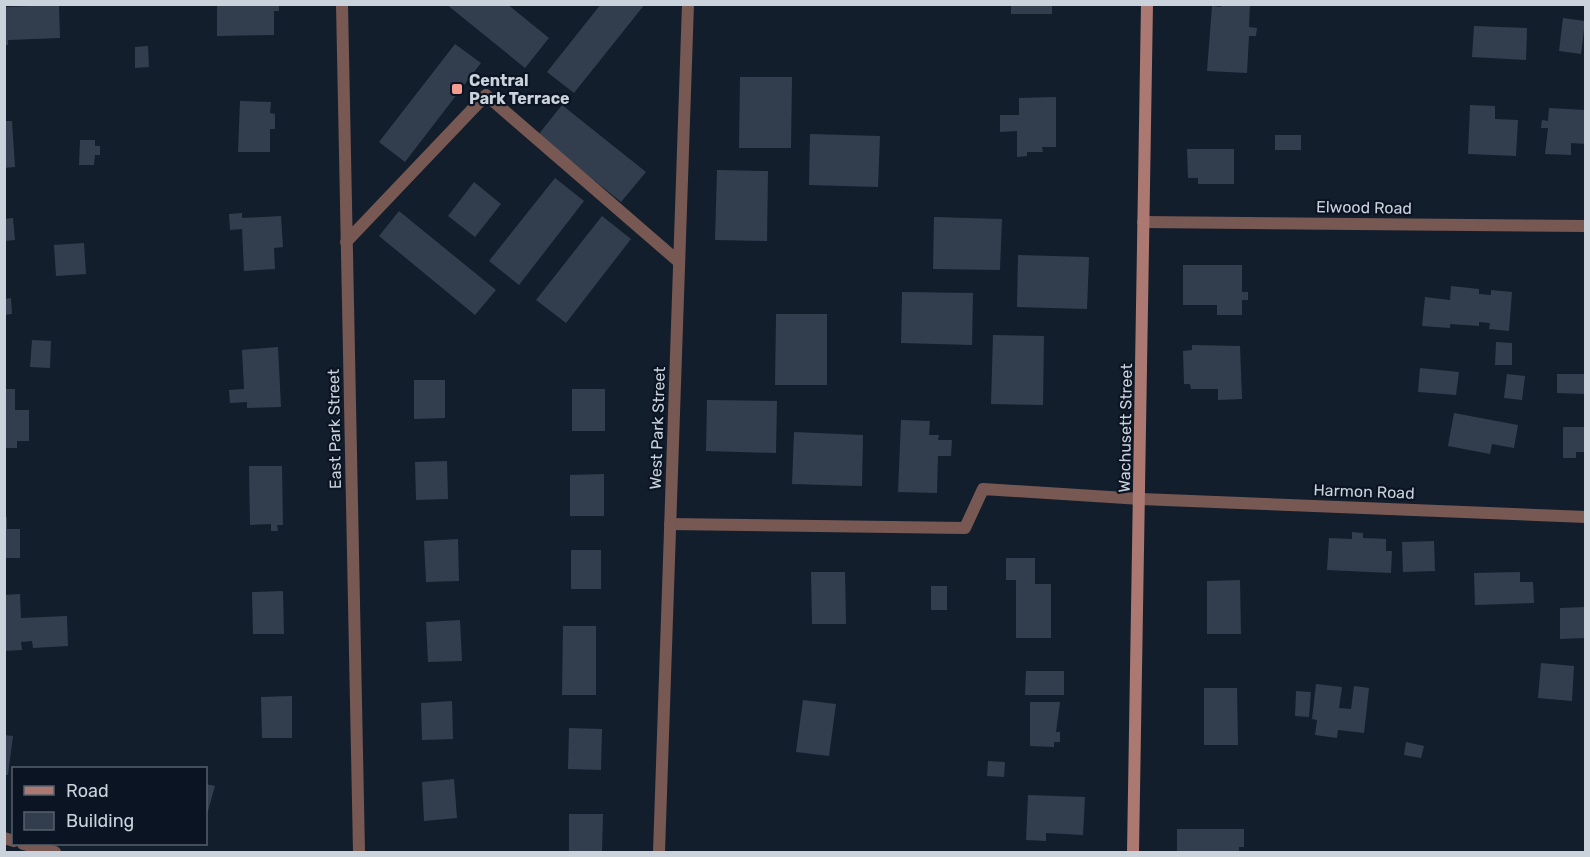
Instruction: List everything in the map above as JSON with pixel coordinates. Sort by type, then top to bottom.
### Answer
[{"type":"street","name":"East Park Street","points":[[342,4],[358,852]]},
{"type":"street","name":"West Park Street","points":[[658,852],[688,4]]},
{"type":"street","name":"Wachusett Street","points":[[1133,852],[1141,499],[1147,4]]},
{"type":"street","points":[[346,242],[486,95],[680,262]]},
{"type":"street","name":"Elwood Road","points":[[1143,222],[1586,226]]},
{"type":"street","name":"Harmon Road","points":[[670,524],[965,528],[983,489],[1141,499],[1586,517]]},
{"type":"street","points":[[30,845],[55,852]]},
{"type":"building","points":[[279,4],[279,11],[274,11],[274,35],[217,36],[217,6]]},
{"type":"building","points":[[446,4],[507,4],[549,38],[525,68]]},
{"type":"building","points":[[601,4],[645,4],[574,93],[547,72]]},
{"type":"building","points":[[1221,4],[1250,4],[1249,27],[1257,28],[1256,36],[1249,36],[1247,73],[1207,71],[1212,6],[1221,7]]},
{"type":"building","points":[[59,5],[60,38],[8,40],[8,45],[4,45],[4,7]]},
{"type":"building","points":[[1011,5],[1052,5],[1052,14],[1011,14]]},
{"type":"building","points":[[1563,18],[1585,21],[1581,54],[1559,51]]},
{"type":"building","points":[[1474,26],[1527,28],[1526,60],[1472,57]]},
{"type":"building","points":[[455,44],[481,63],[405,162],[379,142]]},
{"type":"building","points":[[148,46],[149,67],[135,68],[135,47]]},
{"type":"building","points":[[740,77],[792,77],[791,148],[739,148]]},
{"type":"building","points":[[1056,97],[1056,147],[1042,147],[1043,152],[1027,152],[1027,156],[1017,157],[1017,131],[1000,132],[1000,115],[1019,115],[1019,98]]},
{"type":"building","points":[[240,101],[271,102],[270,113],[275,114],[275,129],[270,129],[270,152],[238,152]]},
{"type":"building","points":[[562,105],[646,172],[621,202],[538,135]]},
{"type":"building","points":[[1470,105],[1495,106],[1495,119],[1518,120],[1516,156],[1468,154]]},
{"type":"building","points":[[1549,108],[1586,110],[1586,144],[1571,143],[1571,155],[1545,154],[1548,128],[1541,128],[1542,120],[1548,121]]},
{"type":"building","points":[[4,121],[12,121],[15,167],[4,168]]},
{"type":"building","points":[[810,134],[880,136],[878,187],[809,185]]},
{"type":"building","points":[[1275,135],[1301,135],[1301,150],[1275,150]]},
{"type":"building","points":[[80,140],[95,140],[95,146],[100,146],[100,155],[95,155],[94,165],[79,165]]},
{"type":"building","points":[[1187,149],[1234,149],[1234,184],[1198,184],[1198,178],[1188,178]]},
{"type":"building","points":[[717,170],[768,171],[767,241],[715,240]]},
{"type":"building","points":[[555,178],[584,201],[519,285],[489,261]]},
{"type":"building","points":[[474,182],[501,204],[475,237],[448,216]]},
{"type":"building","points":[[399,211],[496,290],[475,315],[379,236]]},
{"type":"building","points":[[242,213],[242,218],[281,216],[283,247],[274,248],[275,269],[244,271],[242,229],[230,230],[229,214]]},
{"type":"building","points":[[602,216],[631,239],[566,323],[536,300]]},
{"type":"building","points":[[934,217],[1002,219],[1000,270],[933,269]]},
{"type":"building","points":[[13,218],[15,240],[4,241],[4,219]]},
{"type":"building","points":[[84,243],[86,274],[56,276],[54,245]]},
{"type":"building","points":[[1018,255],[1089,257],[1087,309],[1017,307]]},
{"type":"building","points":[[1183,265],[1242,265],[1242,292],[1248,292],[1248,300],[1242,300],[1242,315],[1217,315],[1217,305],[1183,305]]},
{"type":"building","points":[[1451,286],[1479,289],[1479,294],[1491,295],[1491,290],[1512,292],[1509,331],[1489,329],[1490,323],[1479,322],[1479,326],[1450,324],[1450,328],[1422,326],[1425,297],[1450,300]]},
{"type":"building","points":[[902,292],[973,293],[972,345],[901,343]]},
{"type":"building","points":[[11,298],[12,314],[4,315],[4,299]]},
{"type":"building","points":[[776,314],[827,314],[827,385],[775,385]]},
{"type":"building","points":[[993,335],[1044,336],[1043,405],[991,404]]},
{"type":"building","points":[[32,340],[51,341],[50,368],[30,367]]},
{"type":"building","points":[[1496,342],[1512,343],[1512,365],[1495,365]]},
{"type":"building","points":[[1192,345],[1240,346],[1242,399],[1218,400],[1218,389],[1191,389],[1190,384],[1184,384],[1183,351],[1192,350]]},
{"type":"building","points":[[278,347],[281,407],[247,408],[247,402],[230,403],[229,390],[244,389],[242,350]]},
{"type":"building","points":[[1420,368],[1459,372],[1456,395],[1418,392]]},
{"type":"building","points":[[1507,374],[1525,376],[1522,400],[1504,398]]},
{"type":"building","points":[[1557,374],[1586,374],[1586,394],[1557,393]]},
{"type":"building","points":[[414,380],[445,380],[445,418],[414,419]]},
{"type":"building","points":[[4,389],[15,389],[15,410],[29,410],[29,441],[17,441],[17,448],[4,448]]},
{"type":"building","points":[[572,389],[605,389],[605,431],[572,431]]},
{"type":"building","points":[[707,400],[777,401],[776,453],[706,451]]},
{"type":"building","points":[[1454,413],[1518,425],[1514,448],[1492,444],[1490,454],[1448,446]]},
{"type":"building","points":[[901,420],[930,421],[929,435],[939,435],[938,440],[952,440],[951,456],[938,456],[937,493],[898,492]]},
{"type":"building","points":[[1563,427],[1586,427],[1586,452],[1576,452],[1576,458],[1563,458]]},
{"type":"building","points":[[794,432],[863,435],[862,486],[792,484]]},
{"type":"building","points":[[447,461],[448,499],[416,500],[415,462]]},
{"type":"building","points":[[249,466],[282,466],[283,525],[277,525],[278,531],[271,531],[271,524],[250,525]]},
{"type":"building","points":[[604,474],[604,516],[570,516],[570,475]]},
{"type":"building","points":[[4,517],[7,517],[7,529],[20,529],[20,558],[4,558]]},
{"type":"building","points":[[1352,532],[1363,533],[1363,538],[1386,539],[1386,551],[1392,551],[1391,573],[1327,570],[1329,538],[1352,539]]},
{"type":"building","points":[[458,539],[459,581],[426,582],[424,541]]},
{"type":"building","points":[[1434,541],[1435,571],[1403,572],[1402,542]]},
{"type":"building","points":[[571,550],[601,550],[601,589],[571,589]]},
{"type":"building","points":[[1006,558],[1035,558],[1035,584],[1051,584],[1051,638],[1016,638],[1016,580],[1006,580]]},
{"type":"building","points":[[811,572],[845,572],[846,624],[812,624]]},
{"type":"building","points":[[1520,572],[1520,582],[1533,582],[1534,603],[1475,605],[1474,573]]},
{"type":"building","points":[[1240,580],[1241,634],[1207,634],[1207,581]]},
{"type":"building","points":[[931,586],[947,586],[947,610],[931,610]]},
{"type":"building","points":[[283,591],[284,634],[253,634],[252,592]]},
{"type":"building","points":[[20,594],[21,618],[67,616],[68,646],[33,648],[32,641],[21,642],[22,650],[4,651],[4,595]]},
{"type":"building","points":[[1586,607],[1586,638],[1560,639],[1560,608]]},
{"type":"building","points":[[460,620],[462,661],[428,662],[426,622]]},
{"type":"building","points":[[563,626],[596,626],[596,695],[562,695]]},
{"type":"building","points":[[1541,663],[1574,666],[1572,701],[1538,698]]},
{"type":"building","points":[[1026,671],[1064,671],[1064,695],[1025,695]]},
{"type":"building","points":[[1316,684],[1342,687],[1339,708],[1351,709],[1354,686],[1369,688],[1364,733],[1338,730],[1337,738],[1315,735],[1317,720],[1312,719]]},
{"type":"building","points":[[1204,688],[1237,688],[1238,745],[1204,745]]},
{"type":"building","points":[[1296,691],[1311,692],[1309,717],[1295,716]]},
{"type":"building","points":[[292,696],[292,738],[262,738],[261,697]]},
{"type":"building","points":[[803,700],[836,704],[829,756],[796,752]]},
{"type":"building","points":[[452,701],[453,739],[422,740],[421,703]]},
{"type":"building","points":[[1030,702],[1060,702],[1056,732],[1060,732],[1060,742],[1054,742],[1054,747],[1030,746]]},
{"type":"building","points":[[569,728],[602,729],[601,770],[568,769]]},
{"type":"building","points":[[4,735],[13,736],[8,775],[4,775]]},
{"type":"building","points":[[1406,742],[1424,746],[1421,758],[1404,755]]},
{"type":"building","points":[[988,761],[1005,762],[1004,777],[987,776]]},
{"type":"building","points":[[454,779],[457,818],[424,821],[422,782]]},
{"type":"building","points":[[207,784],[215,786],[207,814]]},
{"type":"building","points":[[1028,795],[1085,797],[1083,835],[1046,833],[1046,841],[1026,840]]},
{"type":"building","points":[[569,814],[603,814],[602,852],[569,852]]},
{"type":"building","points":[[1177,829],[1244,829],[1244,847],[1239,847],[1239,852],[1177,852]]},
{"type":"place","name":"Central Park Terrace","points":[[457,89]]}]
